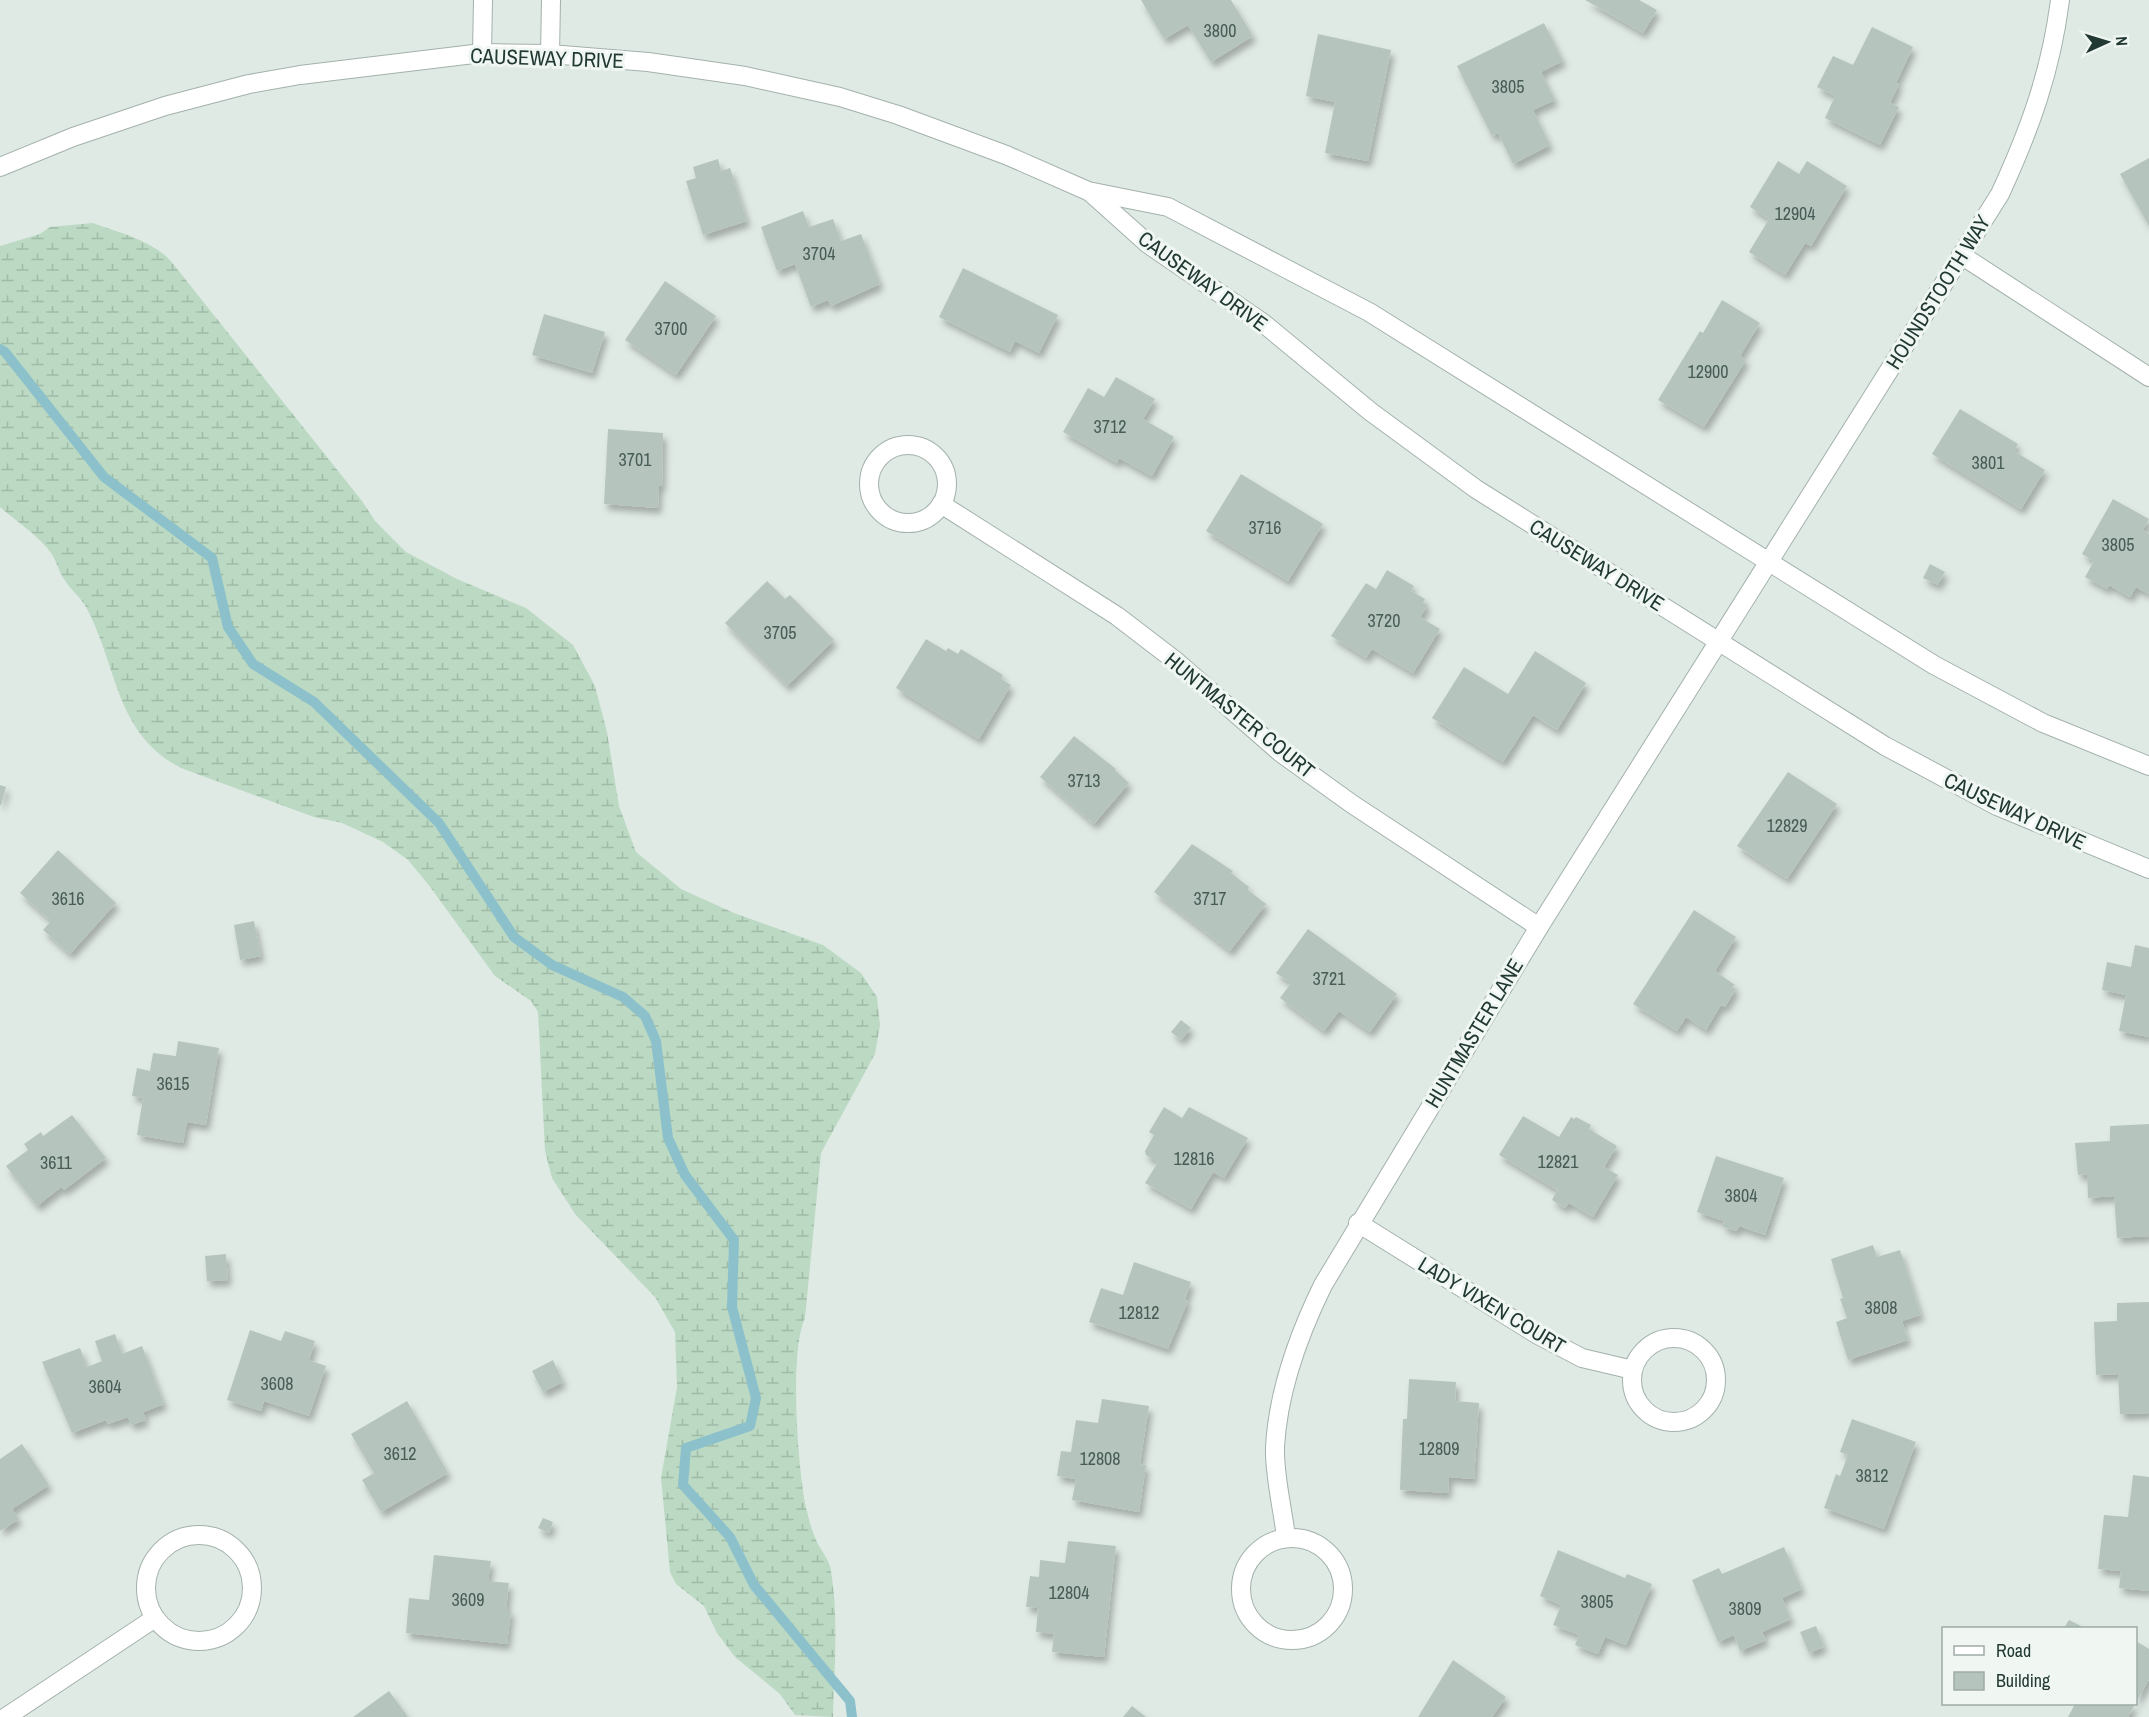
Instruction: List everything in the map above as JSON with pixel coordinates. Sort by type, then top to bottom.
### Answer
[{"type":"street","points":[[482,53],[483,0]]},
{"type":"street","points":[[550,0],[550,54]]},
{"type":"street","name":"HOUNDSTOOTH WAY","points":[[1769,563],[2000,194],[2028,132],[2048,68],[2060,0]]},
{"type":"street","name":"CAUSEWAY DRIVE","points":[[0,167],[73,137],[165,106],[249,84],[300,75],[482,53],[550,54],[648,62],[745,76],[840,97],[898,114],[1088,191],[1168,207],[1294,270],[1369,312],[1934,665],[2043,723],[2149,766]]},
{"type":"street","name":"CAUSEWAY DRIVE","points":[[1088,191],[1148,244],[1263,323],[1371,412],[1476,489],[1885,746],[1997,806],[2149,869]]},
{"type":"street","points":[[1961,255],[2149,377]]},
{"type":"street","points":[[899,445],[914,445],[929,450],[940,461],[946,475],[946,490],[941,504],[930,516],[916,522],[901,523],[887,517],[876,507],[870,492],[869,477],[874,463],[885,452],[899,445]]},
{"type":"street","name":"HUNTMASTER COURT","points":[[941,504],[1117,616],[1177,662],[1281,753],[1352,804],[1539,927]]},
{"type":"street","name":"HUNTMASTER LANE","points":[[1286,1538],[1275,1448],[1287,1381],[1309,1314],[1358,1223],[1539,927],[1769,563]]},
{"type":"street","name":"LADY VIXEN COURT","points":[[1358,1223],[1538,1335],[1582,1358],[1633,1370]]},
{"type":"street","points":[[1676,1338],[1690,1341],[1703,1350],[1713,1368],[1714,1390],[1708,1403],[1698,1414],[1686,1420],[1671,1422],[1657,1419],[1645,1411],[1636,1399],[1632,1384],[1633,1370],[1639,1357],[1648,1346],[1662,1340],[1676,1338]]},
{"type":"street","points":[[201,1535],[217,1538],[232,1546],[243,1558],[250,1573],[252,1590],[241,1621],[229,1632],[214,1639],[197,1641],[174,1634],[155,1618],[148,1602],[148,1578],[158,1555],[170,1544],[185,1537],[201,1535]]},
{"type":"street","points":[[1286,1538],[1302,1539],[1317,1544],[1329,1554],[1338,1568],[1342,1583],[1342,1599],[1336,1614],[1327,1626],[1313,1635],[1298,1639],[1282,1639],[1267,1634],[1255,1624],[1246,1610],[1242,1595],[1242,1579],[1248,1564],[1258,1551],[1271,1542],[1286,1538]]},
{"type":"street","points":[[2,1717],[155,1618]]},
{"type":"green space","points":[[93,223],[144,242],[170,260],[362,501],[375,521],[406,552],[457,579],[526,608],[573,645],[595,686],[607,732],[619,806],[636,852],[681,889],[734,913],[823,945],[861,973],[877,997],[880,1025],[875,1054],[821,1153],[805,1318],[797,1357],[796,1411],[803,1490],[814,1534],[830,1567],[835,1607],[833,1717],[795,1715],[780,1694],[735,1657],[717,1633],[704,1606],[676,1584],[670,1572],[661,1478],[677,1387],[675,1332],[655,1297],[575,1214],[552,1178],[545,1151],[538,1012],[531,1001],[495,976],[408,860],[383,842],[342,823],[314,817],[181,768],[159,753],[142,736],[130,717],[120,696],[97,629],[84,604],[64,579],[53,556],[34,535],[0,507],[0,246],[40,234],[50,227]]},
{"type":"building","points":[[1141,0],[1231,0],[1253,36],[1211,62],[1188,25],[1164,39]]},
{"type":"building","points":[[1585,0],[1639,0],[1657,10],[1643,33]]},
{"type":"building","points":[[1544,23],[1563,61],[1541,72],[1555,100],[1533,110],[1550,145],[1513,164],[1498,133],[1492,136],[1457,66]]},
{"type":"building","points":[[1872,27],[1913,47],[1896,83],[1899,84],[1890,103],[1899,107],[1880,145],[1825,118],[1835,96],[1817,87],[1833,56],[1853,65]]},
{"type":"building","points":[[1318,34],[1391,50],[1368,161],[1325,153],[1335,102],[1306,96]]},
{"type":"building","points":[[2149,158],[2149,226],[2120,174]]},
{"type":"building","points":[[718,159],[721,171],[730,168],[747,221],[703,235],[686,181],[696,178],[693,167]]},
{"type":"building","points":[[1778,161],[1799,174],[1807,161],[1847,186],[1811,246],[1805,243],[1785,275],[1749,252],[1769,219],[1750,207]]},
{"type":"building","points":[[803,211],[809,227],[833,219],[841,241],[861,234],[880,284],[831,306],[828,300],[811,307],[795,264],[777,271],[761,227]]},
{"type":"building","points":[[963,268],[1058,315],[1039,353],[1015,341],[1010,352],[939,317]]},
{"type":"building","points":[[665,281],[716,316],[676,375],[625,340]]},
{"type":"building","points":[[1722,300],[1760,323],[1740,356],[1746,360],[1704,427],[1658,400],[1700,331],[1703,333]]},
{"type":"building","points":[[544,314],[605,332],[592,373],[532,355]]},
{"type":"building","points":[[1116,377],[1155,399],[1143,419],[1174,437],[1152,476],[1119,458],[1117,463],[1063,432],[1088,388],[1104,397]]},
{"type":"building","points":[[1960,409],[2018,444],[2014,451],[2045,470],[2021,509],[1932,454]]},
{"type":"building","points":[[608,429],[663,433],[662,486],[659,486],[658,508],[604,504]]},
{"type":"building","points":[[1241,474],[1323,524],[1288,581],[1206,531]]},
{"type":"building","points":[[2113,499],[2149,519],[2143,530],[2149,534],[2149,594],[2136,587],[2130,597],[2109,585],[2107,589],[2085,577],[2094,561],[2082,554]]},
{"type":"building","points":[[1930,564],[1945,572],[1938,585],[1923,578]]},
{"type":"building","points":[[1387,570],[1414,586],[1411,591],[1425,599],[1423,603],[1428,605],[1420,617],[1440,629],[1413,673],[1372,649],[1366,658],[1331,636],[1366,583],[1376,589]]},
{"type":"building","points":[[767,581],[785,599],[790,595],[834,640],[787,686],[725,623]]},
{"type":"building","points":[[926,639],[946,651],[948,648],[958,654],[961,649],[1003,675],[1001,679],[1011,685],[979,739],[896,688]]},
{"type":"building","points":[[1535,651],[1586,683],[1557,730],[1533,715],[1503,762],[1432,718],[1464,667],[1508,694]]},
{"type":"building","points":[[1074,736],[1116,769],[1129,783],[1094,824],[1040,777]]},
{"type":"building","points":[[1788,772],[1837,804],[1787,879],[1737,846]]},
{"type":"building","points":[[0,785],[6,787],[1,805],[0,805]]},
{"type":"building","points":[[1192,844],[1233,871],[1231,873],[1249,887],[1248,890],[1266,904],[1230,951],[1154,892]]},
{"type":"building","points":[[58,850],[116,903],[70,954],[43,930],[51,921],[20,893]]},
{"type":"building","points":[[1694,910],[1736,937],[1715,971],[1735,985],[1732,987],[1736,989],[1725,1007],[1721,1005],[1706,1030],[1686,1017],[1677,1031],[1633,1004]]},
{"type":"building","points":[[254,921],[261,956],[240,960],[234,925]]},
{"type":"building","points":[[1308,929],[1397,994],[1370,1032],[1339,1011],[1324,1031],[1280,998],[1291,983],[1276,973]]},
{"type":"building","points":[[2135,945],[2149,948],[2149,1037],[2119,1031],[2126,995],[2102,990],[2107,962],[2131,967]]},
{"type":"building","points":[[1181,1020],[1191,1028],[1181,1040],[1171,1032]]},
{"type":"building","points":[[178,1041],[219,1048],[206,1125],[187,1122],[183,1143],[137,1135],[143,1098],[132,1096],[137,1068],[150,1071],[153,1053],[176,1056]]},
{"type":"building","points":[[1164,1107],[1182,1118],[1189,1107],[1248,1138],[1224,1178],[1213,1172],[1191,1209],[1145,1183],[1158,1162],[1146,1155],[1145,1151],[1154,1135],[1149,1132]]},
{"type":"building","points":[[72,1115],[106,1158],[64,1190],[61,1187],[37,1206],[6,1166],[28,1150],[24,1144],[41,1132],[43,1136]]},
{"type":"building","points":[[1523,1116],[1559,1137],[1571,1117],[1574,1119],[1576,1117],[1591,1125],[1589,1129],[1617,1146],[1604,1167],[1618,1175],[1593,1217],[1569,1203],[1565,1208],[1552,1200],[1557,1190],[1499,1155]]},
{"type":"building","points":[[2149,1124],[2149,1236],[2117,1238],[2114,1196],[2088,1198],[2087,1174],[2078,1175],[2075,1143],[2110,1141],[2110,1126]]},
{"type":"building","points":[[1716,1156],[1784,1178],[1765,1235],[1739,1226],[1737,1231],[1723,1227],[1724,1221],[1697,1212]]},
{"type":"building","points":[[1873,1245],[1877,1257],[1900,1250],[1921,1315],[1902,1321],[1908,1340],[1848,1360],[1836,1322],[1847,1318],[1831,1259]]},
{"type":"building","points":[[226,1254],[228,1280],[207,1281],[205,1256]]},
{"type":"building","points":[[1134,1262],[1191,1282],[1185,1300],[1188,1301],[1168,1349],[1089,1322],[1101,1288],[1123,1295]]},
{"type":"building","points":[[2149,1302],[2149,1413],[2120,1414],[2118,1374],[2096,1375],[2094,1322],[2117,1321],[2117,1303]]},
{"type":"building","points":[[250,1330],[281,1341],[285,1331],[315,1341],[309,1360],[326,1366],[309,1416],[264,1401],[261,1411],[227,1400]]},
{"type":"building","points":[[115,1334],[122,1354],[142,1346],[164,1404],[143,1412],[146,1420],[131,1425],[128,1417],[108,1424],[106,1420],[72,1433],[42,1362],[80,1348],[87,1367],[102,1361],[95,1341]]},
{"type":"building","points":[[553,1360],[563,1382],[543,1392],[532,1371]]},
{"type":"building","points":[[1409,1379],[1456,1382],[1455,1401],[1479,1403],[1474,1479],[1449,1477],[1448,1493],[1400,1490],[1403,1419],[1407,1419]]},
{"type":"building","points":[[1102,1399],[1149,1406],[1140,1464],[1146,1465],[1139,1512],[1072,1500],[1076,1479],[1057,1476],[1061,1451],[1071,1452],[1076,1420],[1098,1423]]},
{"type":"building","points":[[407,1401],[448,1473],[381,1512],[362,1480],[374,1473],[351,1434]]},
{"type":"building","points":[[1852,1419],[1916,1442],[1884,1529],[1824,1508],[1836,1474],[1840,1476],[1848,1455],[1840,1452]]},
{"type":"building","points":[[22,1444],[49,1485],[12,1509],[19,1519],[0,1531],[0,1459]]},
{"type":"building","points":[[2133,1475],[2149,1477],[2149,1591],[2119,1588],[2121,1571],[2098,1569],[2104,1515],[2128,1517]]},
{"type":"building","points":[[543,1518],[553,1522],[549,1533],[538,1528]]},
{"type":"building","points":[[1068,1541],[1116,1546],[1104,1657],[1052,1652],[1054,1634],[1036,1632],[1038,1608],[1026,1607],[1030,1576],[1039,1577],[1040,1560],[1065,1563]]},
{"type":"building","points":[[1784,1547],[1802,1589],[1782,1598],[1791,1619],[1762,1632],[1766,1640],[1740,1651],[1734,1635],[1718,1642],[1692,1580],[1719,1568],[1722,1574]]},
{"type":"building","points":[[1558,1550],[1625,1578],[1627,1574],[1652,1584],[1626,1645],[1605,1637],[1598,1654],[1575,1645],[1579,1635],[1553,1625],[1561,1605],[1540,1596]]},
{"type":"building","points":[[434,1555],[491,1561],[488,1581],[509,1583],[506,1610],[511,1610],[507,1644],[406,1633],[409,1598],[429,1600]]},
{"type":"building","points":[[2069,1620],[2083,1627],[2065,1627]]},
{"type":"building","points":[[1816,1626],[1824,1647],[1809,1653],[1800,1632]]},
{"type":"building","points":[[2137,1642],[2149,1649],[2149,1679],[2137,1701]]},
{"type":"building","points":[[1453,1660],[1506,1697],[1492,1717],[1418,1717]]},
{"type":"building","points":[[389,1691],[408,1717],[353,1717]]},
{"type":"building","points":[[2074,1705],[2134,1705],[2128,1717],[2068,1717]]},
{"type":"building","points":[[1132,1706],[1146,1717],[1123,1717]]},
{"type":"waterway","points":[[0,349],[5,352],[104,477],[212,558],[228,627],[253,664],[314,702],[439,823],[514,937],[552,965],[623,997],[645,1016],[656,1041],[668,1138],[685,1175],[734,1240],[732,1307],[756,1398],[750,1426],[686,1448],[683,1485],[730,1537],[754,1585],[850,1701],[852,1717]]}]
